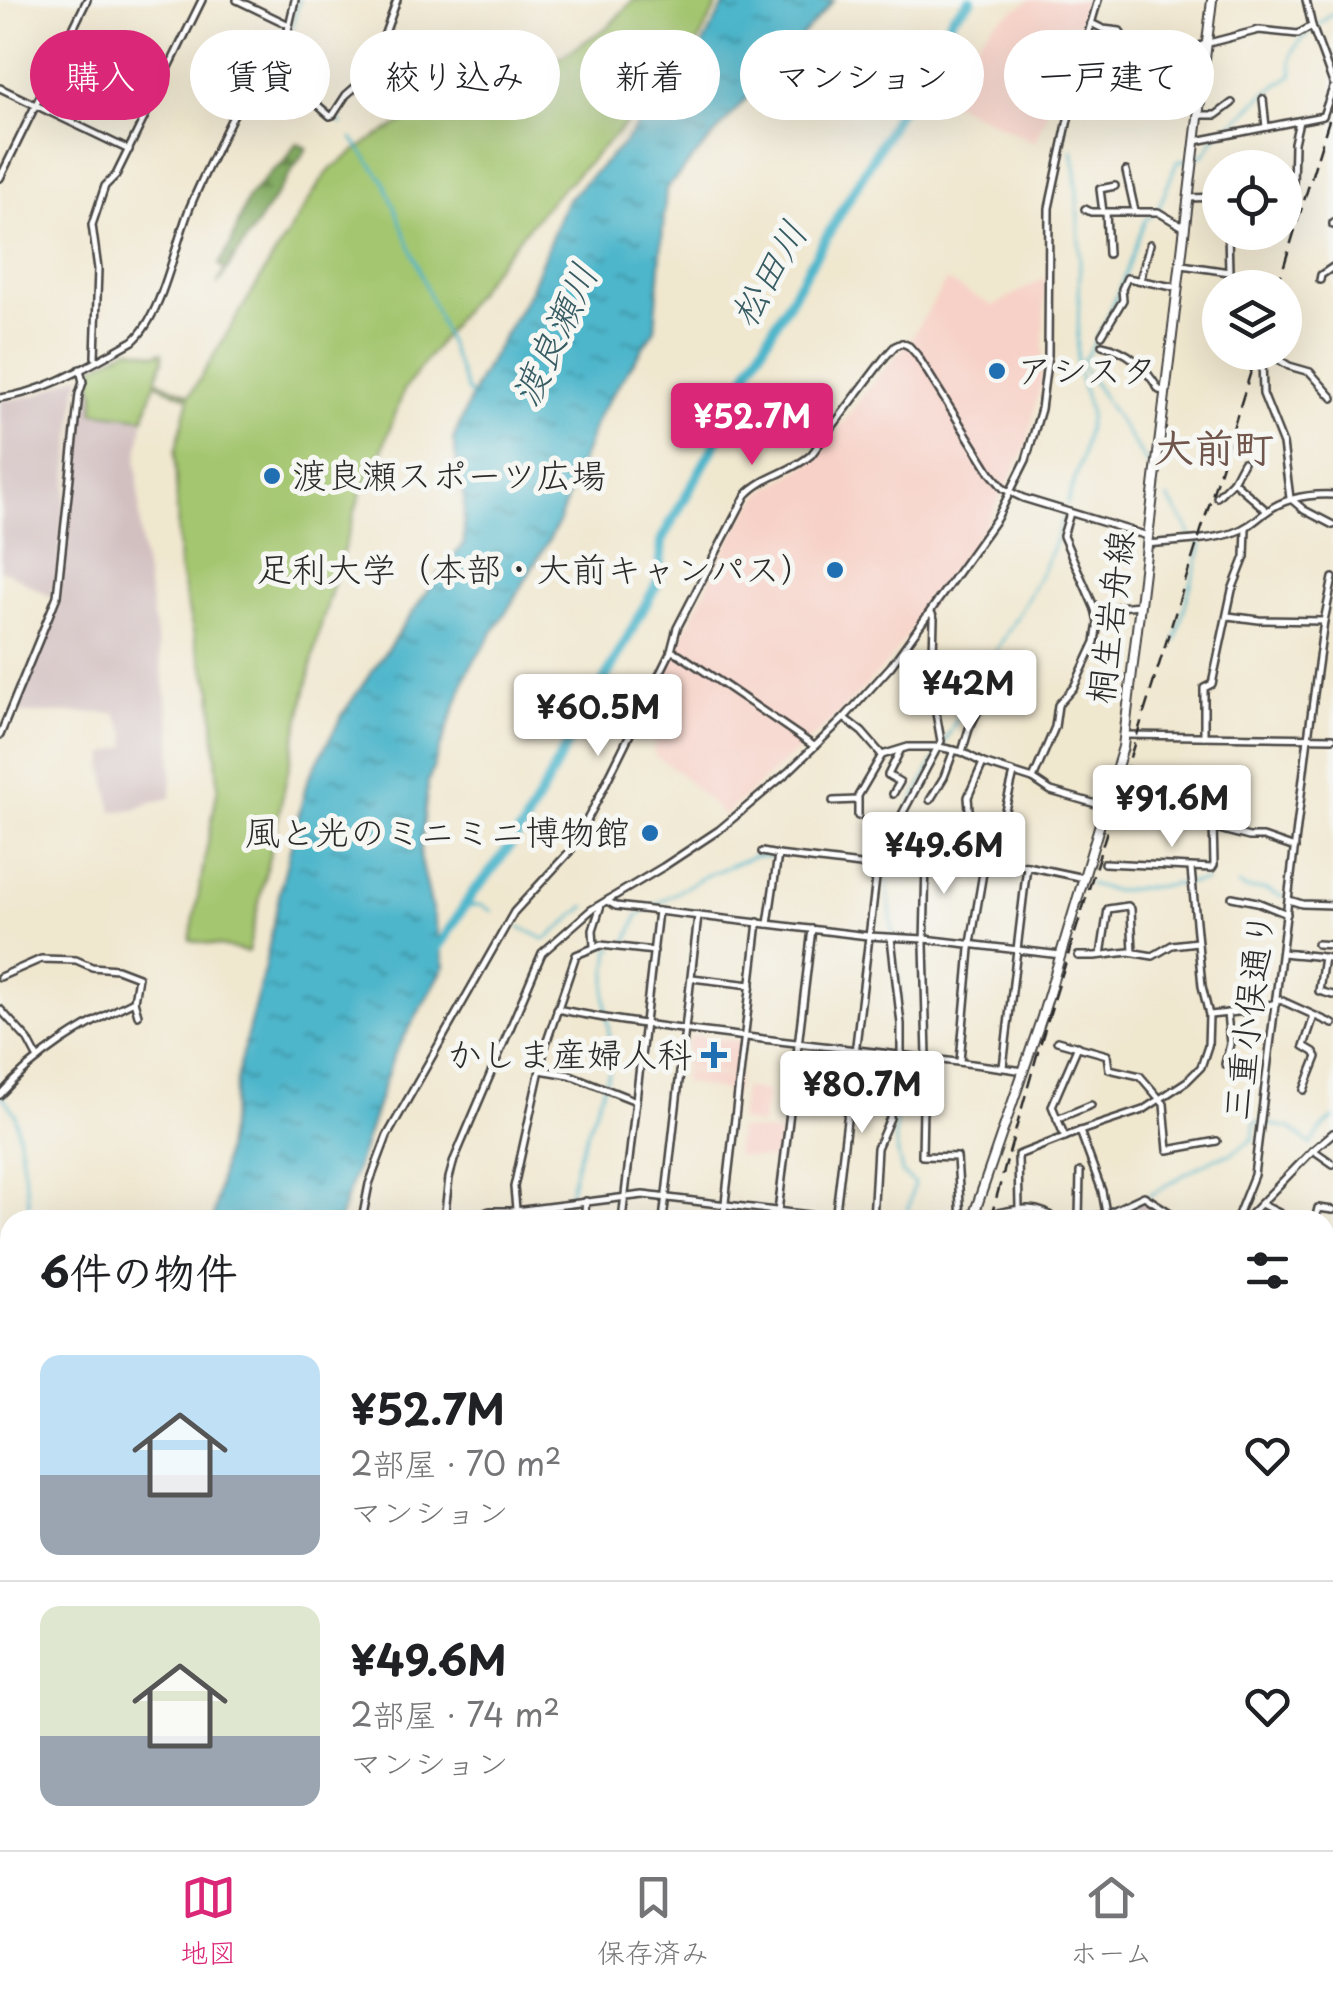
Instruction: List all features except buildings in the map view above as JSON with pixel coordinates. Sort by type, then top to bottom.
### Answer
[{"type":"main road","name":"桐生岩舟線","points":[[1207,30],[1212,0]]},
{"type":"main road","name":"桐生岩舟線","points":[[976,1210],[1061,955],[1125,735],[1198,120]]},
{"type":"street","points":[[73,30],[87,0]]},
{"type":"street","points":[[97,360],[98,269],[92,225],[105,186],[116,175],[202,0]]},
{"type":"street","points":[[237,0],[289,24]]},
{"type":"street","points":[[288,30],[294,0]]},
{"type":"street","points":[[330,113],[361,82],[397,0]]},
{"type":"street","points":[[1090,30],[1098,0]]},
{"type":"street","points":[[1196,142],[1324,115],[1333,86],[1306,0]]},
{"type":"street","points":[[1091,24],[1112,30]]},
{"type":"street","points":[[1214,42],[1259,30],[1298,34],[1312,26]]},
{"type":"street","points":[[0,88],[30,103]]},
{"type":"street","points":[[1263,99],[1266,126]]},
{"type":"street","points":[[1214,115],[1232,103]]},
{"type":"street","points":[[0,178],[30,118]]},
{"type":"street","points":[[66,120],[129,150]]},
{"type":"street","points":[[0,398],[37,390],[133,341],[146,328],[190,208],[231,120]]},
{"type":"street","points":[[445,1210],[456,1153],[548,946],[604,903],[719,830],[767,791],[844,718],[891,666],[990,529],[1032,444],[1041,409],[1048,343],[1049,208],[1068,120]]},
{"type":"street","points":[[1294,150],[1299,121]]},
{"type":"street","points":[[1126,171],[1134,211]]},
{"type":"street","points":[[1108,254],[1100,189],[1115,186]]},
{"type":"street","points":[[1188,198],[1202,197]]},
{"type":"street","points":[[1085,209],[1158,212],[1185,228]]},
{"type":"street","points":[[1140,280],[1150,244]]},
{"type":"street","points":[[1181,265],[1229,272],[1228,250]]},
{"type":"street","points":[[1320,280],[1333,266]]},
{"type":"street","points":[[1102,336],[1123,300],[1127,278],[1178,288]]},
{"type":"street","points":[[364,1210],[387,1136],[514,912],[571,850],[671,651],[677,628],[746,495],[811,455],[895,346],[902,343],[913,350],[990,472],[1010,492],[1148,540],[1213,538],[1246,528],[1290,498],[1333,495]]},
{"type":"street","points":[[1102,344],[1134,359],[1159,390],[1165,391]]},
{"type":"street","points":[[1333,398],[1310,372],[1268,353],[1262,357],[1263,394],[1283,444],[1290,498],[1333,526]]},
{"type":"street","points":[[0,736],[57,596],[83,382],[80,369]]},
{"type":"street","points":[[1217,497],[1233,481],[1243,462]]},
{"type":"street","points":[[1233,481],[1267,512]]},
{"type":"street","points":[[1032,779],[1055,727],[1058,706],[1074,687],[1095,642],[1098,622],[1096,609],[1063,536],[1070,513]]},
{"type":"street","points":[[1204,736],[1204,688],[1212,684],[1232,590],[1245,557],[1246,528]]},
{"type":"street","name":"三重小俣通り","points":[[1240,1210],[1254,1176],[1308,738],[1333,578]]},
{"type":"street","points":[[1096,609],[1140,605]]},
{"type":"street","points":[[836,1210],[878,867],[941,736],[932,691],[931,612]]},
{"type":"street","points":[[1227,616],[1324,621]]},
{"type":"street","points":[[1323,634],[1333,633]]},
{"type":"street","points":[[671,651],[814,746]]},
{"type":"street","points":[[962,752],[980,707],[988,694],[1006,680],[1016,660]]},
{"type":"street","points":[[844,718],[882,755]]},
{"type":"street","points":[[1125,735],[1333,738]]},
{"type":"street","points":[[858,816],[858,800],[882,755],[908,746],[962,752],[1032,779],[1051,791],[1106,807]]},
{"type":"street","points":[[893,794],[900,782],[888,774],[902,749]]},
{"type":"street","points":[[930,800],[944,778],[954,750]]},
{"type":"street","points":[[964,856],[970,848],[968,797],[983,763]]},
{"type":"street","points":[[1004,814],[1014,773]]},
{"type":"street","points":[[1237,832],[1245,782]]},
{"type":"street","points":[[833,801],[858,800]]},
{"type":"street","points":[[1104,864],[1208,869],[1214,865],[1214,828],[1212,817],[1198,802]]},
{"type":"street","points":[[1214,828],[1263,837],[1295,848]]},
{"type":"street","points":[[762,852],[878,867]]},
{"type":"street","points":[[768,924],[778,854]]},
{"type":"street","points":[[960,1210],[957,1156],[922,1156],[926,861],[964,856],[1084,878]]},
{"type":"street","points":[[960,1062],[970,945],[985,861]]},
{"type":"street","points":[[1002,1068],[1027,866]]},
{"type":"street","points":[[1019,1209],[1018,1155],[1143,1110],[1200,1068],[1208,1046],[1208,1015],[1190,869]]},
{"type":"street","points":[[1232,898],[1257,902],[1287,914]]},
{"type":"street","points":[[1288,900],[1333,905]]},
{"type":"street","points":[[604,903],[812,930],[1061,955]]},
{"type":"street","points":[[594,946],[593,930],[604,903]]},
{"type":"street","points":[[1100,955],[1108,910],[1128,906],[1133,952]]},
{"type":"street","points":[[623,1210],[658,911]]},
{"type":"street","points":[[664,1210],[698,916]]},
{"type":"street","points":[[725,1210],[758,922]]},
{"type":"street","points":[[522,1210],[625,1195],[778,1210],[812,930]]},
{"type":"street","points":[[874,1210],[876,1148],[890,1118],[890,1090],[901,1055],[893,938]]},
{"type":"street","points":[[1078,956],[1133,952],[1154,956],[1172,945],[1197,942]]},
{"type":"street","points":[[1318,944],[1333,945]]},
{"type":"street","points":[[515,1210],[514,1187],[540,1070],[576,954],[594,946],[654,951]]},
{"type":"street","points":[[1282,953],[1333,958]]},
{"type":"street","points":[[1324,957],[1319,991],[1333,995]]},
{"type":"street","points":[[0,977],[41,959],[76,960],[92,967],[117,969],[138,977],[134,1001],[138,1015]]},
{"type":"street","points":[[692,978],[751,985]]},
{"type":"street","points":[[0,1095],[58,1042],[134,1001]]},
{"type":"street","points":[[1208,1015],[1247,1012],[1276,1001],[1333,1024]]},
{"type":"street","points":[[0,1009],[28,1040],[38,1059]]},
{"type":"street","points":[[557,1009],[686,1031],[1024,1071]]},
{"type":"street","points":[[1225,1064],[1230,1044],[1227,1013]]},
{"type":"street","points":[[1304,1090],[1317,1057],[1304,1046],[1314,1016]]},
{"type":"street","points":[[1057,1041],[1107,1056],[1109,1069],[1140,1076],[1164,1104],[1168,1150],[1217,1141]]},
{"type":"street","points":[[1065,1137],[1052,1106],[1078,1046]]},
{"type":"street","points":[[540,1070],[570,1075],[636,1100]]},
{"type":"street","points":[[1057,1119],[1091,1105]]},
{"type":"street","points":[[1080,1131],[1105,1210]]},
{"type":"street","points":[[1256,1210],[1333,1134]]},
{"type":"street","points":[[1313,1150],[1333,1164]]},
{"type":"street","points":[[1079,1210],[1080,1172]]},
{"type":"street","points":[[1116,1210],[1144,1196],[1166,1210]]},
{"type":"street","points":[[585,1210],[586,1201]]},
{"type":"street","points":[[1262,1204],[1273,1210]]},
{"type":"street","points":[[1015,1210],[1032,1210]]},
{"type":"street","points":[[1085,1850],[1113,1850]]},
{"type":"shaded area","points":[[1031,0],[1084,0],[1079,30],[1004,30],[1004,120],[1044,120],[1035,142],[984,118],[984,34],[996,21]]},
{"type":"shaded area","name":"足利大学（本部・大前キャンパス）","points":[[1045,278],[1042,377],[1027,446],[983,530],[889,661],[838,715],[724,815],[676,770],[655,756],[657,735],[652,724],[641,718],[734,533],[764,491],[816,460],[866,391],[910,340],[946,281],[993,306]]},
{"type":"shaded area","points":[[91,373],[94,412],[144,418],[137,459],[141,544],[171,725],[172,762],[171,798],[135,810],[112,811],[104,768],[106,754],[127,746],[126,733],[115,713],[12,713],[59,601],[81,393],[87,374]]},
{"type":"shaded area","points":[[79,375],[56,588],[52,589],[51,597],[0,570],[0,401],[37,395]]},
{"type":"shaded area","name":"かしま産婦人科","points":[[689,1035],[741,1041],[738,1076],[685,1068]]},
{"type":"shaded area","points":[[684,1070],[738,1078],[736,1093],[683,1082]]},
{"type":"shaded area","points":[[743,1088],[767,1091],[762,1126],[739,1121]]},
{"type":"shaded area","points":[[738,1128],[780,1133],[778,1160],[735,1155]]},
{"type":"shaded area","points":[[1143,1198],[1163,1210],[1120,1210]]},
{"type":"green space","name":"渡良瀬スポーツ広場","points":[[633,0],[720,0],[704,30],[603,30]]},
{"type":"green space","name":"渡良瀬スポーツ広場","points":[[580,45],[580,120],[630,120],[550,201],[493,269],[404,390],[380,456],[360,495],[319,632],[248,952],[190,940],[218,787],[212,690],[196,645],[179,568],[175,453],[189,398],[155,383],[144,418],[93,412],[95,396],[90,369],[130,348],[162,352],[156,380],[190,395],[332,168],[408,120],[560,120],[561,57]]},
{"type":"green space","points":[[296,143],[307,148],[217,285],[225,270],[219,265],[248,197],[286,160]]},
{"type":"water","name":"渡良瀬川","points":[[727,0],[834,0],[807,30],[740,30],[740,106],[666,189],[655,329],[598,416],[558,524],[468,671],[428,782],[420,856],[445,966],[393,1057],[342,1210],[215,1210],[240,1062],[307,781],[344,712],[464,543],[464,499],[453,440],[479,379],[530,291],[566,201],[643,120],[720,120],[720,30],[711,30]]},
{"type":"waterway","points":[[291,30],[299,0]]},
{"type":"waterway","name":"松田川","points":[[433,956],[473,892],[523,828],[659,580],[662,539],[720,435],[750,368],[953,16],[971,0]]},
{"type":"waterway","points":[[1158,210],[1177,162],[1204,155],[1218,132],[1293,74],[1291,64],[1296,47],[1333,13]]},
{"type":"waterway","points":[[336,116],[342,124]]},
{"type":"waterway","points":[[352,138],[384,181],[471,396]]},
{"type":"waterway","points":[[1067,504],[1090,414],[1077,366],[1080,263],[1072,150]]},
{"type":"waterway","points":[[1148,465],[1081,364],[1110,312],[1145,220],[1152,215]]},
{"type":"waterway","points":[[1168,498],[1190,535]]},
{"type":"waterway","points":[[943,745],[1037,580],[1063,518]]},
{"type":"waterway","points":[[1175,641],[1202,545],[1198,542]]},
{"type":"waterway","points":[[893,936],[884,855],[939,752]]},
{"type":"waterway","points":[[890,842],[922,861]]},
{"type":"waterway","points":[[626,945],[638,915],[705,876],[754,856],[774,857]]},
{"type":"waterway","points":[[1071,878],[1078,881]]},
{"type":"waterway","points":[[1089,884],[1115,891],[1206,881]]},
{"type":"waterway","points":[[1238,885],[1283,897]]},
{"type":"waterway","points":[[464,906],[481,905],[492,911]]},
{"type":"waterway","points":[[520,927],[548,938],[586,906]]},
{"type":"waterway","points":[[565,1210],[577,1161],[612,1063],[605,995],[610,949],[614,948]]},
{"type":"waterway","points":[[896,964],[901,1000]]},
{"type":"waterway","points":[[902,1058],[895,1139],[902,1173],[914,1183],[908,1210]]},
{"type":"waterway","points":[[1,1094],[15,1114],[27,1210]]},
{"type":"waterway","points":[[1149,1196],[1253,1139],[1255,1122],[1291,1128],[1311,1145],[1333,1118]]},
{"type":"waterway","points":[[1122,1210],[1142,1199]]},
{"type":"railway","points":[[1283,270],[1333,107]]},
{"type":"railway","points":[[993,1210],[1039,1048],[1251,370]]},
{"type":"place","name":"アシスタ","points":[[997,371]]},
{"type":"place","name":"渡良瀬スポーツ広場","points":[[272,476]]},
{"type":"place","name":"足利大学（本部・大前キャンパス）","points":[[835,570]]},
{"type":"place","name":"風と光のミニミニ博物館","points":[[650,833]]},
{"type":"place","name":"かしま産婦人科","points":[[714,1055]]},
{"type":"district","name":"大前町","points":[[1214,448]]}]
